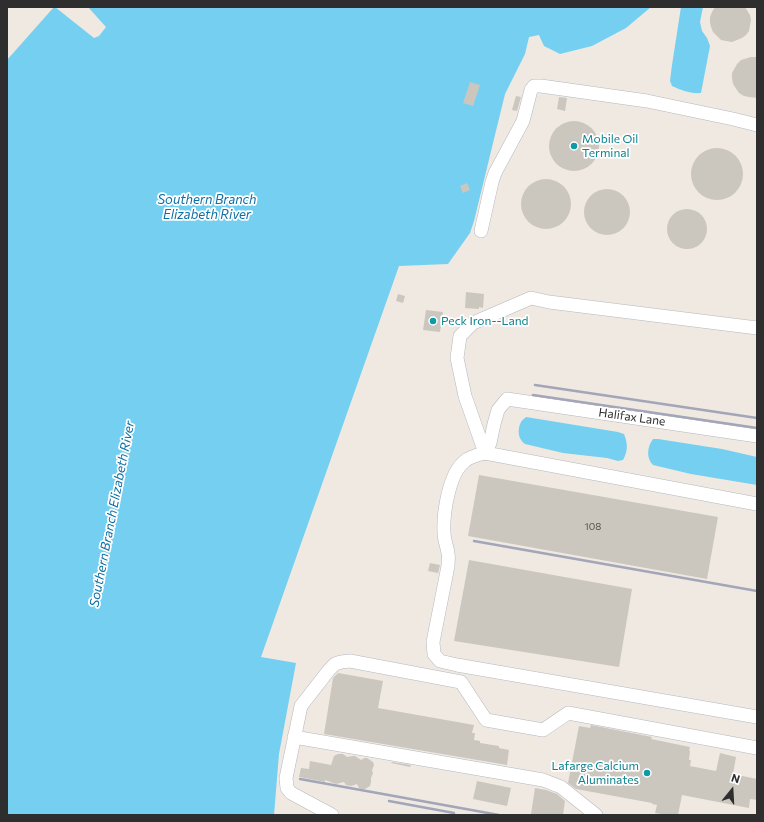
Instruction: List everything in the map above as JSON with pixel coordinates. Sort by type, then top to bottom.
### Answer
[{"type":"street","points":[[481,231],[495,173],[523,121],[531,90],[534,86],[647,101],[757,125]]},
{"type":"street","points":[[485,453],[465,396],[457,358],[460,336],[473,323],[531,298],[549,302],[757,328]]},
{"type":"street","name":"Halifax Lane","points":[[485,453],[490,443],[498,410],[507,399],[757,436]]},
{"type":"street","points":[[757,504],[485,453],[471,457],[464,461],[455,474],[450,486],[445,514],[444,534],[448,554],[448,566],[433,642],[434,654],[440,661],[457,665],[757,717]]},
{"type":"street","points":[[332,815],[291,793],[287,788],[286,778],[301,706],[329,670],[335,664],[342,662],[350,661],[461,682],[486,720],[542,730],[568,713],[757,748]]},
{"type":"street","points":[[294,737],[543,780],[561,787],[596,815]]},
{"type":"water","name":"Southern Branch Elizabeth River","points":[[54,7],[94,38],[99,36],[106,27],[88,7],[651,7],[626,28],[592,46],[560,54],[544,46],[539,35],[529,37],[525,54],[505,94],[470,233],[448,264],[399,266],[261,657],[296,663],[279,754],[274,815],[7,815],[7,60]]},
{"type":"water","points":[[681,7],[703,7],[700,22],[702,31],[710,46],[701,93],[679,89],[672,86],[670,81]]},
{"type":"water","points":[[526,417],[624,434],[627,447],[625,457],[623,460],[618,461],[607,458],[563,453],[525,444],[521,440],[519,431],[522,420]]},
{"type":"water","points":[[653,439],[722,449],[757,457],[757,485],[691,474],[653,465],[649,459],[648,452],[649,445]]},
{"type":"building","points":[[715,7],[745,7],[751,20],[749,31],[746,35],[732,42],[721,40],[713,32],[710,22],[710,17]]},
{"type":"building","points":[[757,57],[757,98],[744,96],[739,93],[733,84],[732,78],[732,73],[737,64],[741,60]]},
{"type":"building","points":[[470,82],[480,85],[473,106],[463,103]]},
{"type":"building","points":[[516,96],[521,97],[517,111],[512,110]]},
{"type":"building","points":[[559,97],[567,98],[565,111],[557,109]]},
{"type":"building","name":"Mobile Oil Terminal","points":[[574,121],[583,123],[592,128],[597,137],[599,146],[597,155],[592,164],[583,169],[574,171],[565,169],[556,164],[551,155],[549,146],[551,137],[556,128],[565,123]]},
{"type":"building","points":[[717,148],[727,150],[735,156],[741,164],[743,174],[741,184],[735,192],[727,198],[717,200],[707,198],[699,192],[693,184],[691,174],[693,164],[699,156],[707,150]]},
{"type":"building","points":[[546,179],[555,181],[566,190],[571,204],[569,213],[560,224],[546,229],[537,227],[526,218],[521,204],[523,195],[532,184]]},
{"type":"building","points":[[467,183],[470,190],[463,193],[460,186]]},
{"type":"building","points":[[607,189],[620,193],[626,199],[630,212],[626,225],[620,231],[607,235],[594,231],[588,225],[584,212],[588,199],[594,193]]},
{"type":"building","points":[[687,209],[695,211],[701,215],[705,221],[707,229],[705,237],[701,243],[695,247],[687,249],[679,247],[673,243],[669,237],[667,229],[669,221],[673,215],[679,211]]},
{"type":"building","points":[[466,292],[484,294],[483,308],[465,308]]},
{"type":"building","points":[[398,294],[405,296],[403,303],[396,301]]},
{"type":"building","name":"Peck Iron--Land","points":[[426,310],[443,312],[440,332],[423,330]]},
{"type":"building","points":[[479,475],[718,517],[707,579],[468,536]]},
{"type":"building","points":[[469,560],[632,589],[619,667],[454,641]]},
{"type":"building","points":[[430,563],[440,565],[438,573],[428,571]]},
{"type":"building","points":[[338,673],[383,681],[378,708],[474,725],[472,733],[475,733],[474,740],[480,741],[480,743],[499,746],[499,748],[509,750],[507,765],[324,734],[333,678]]},
{"type":"building","name":"Lafarge Calcium Aluminates","points":[[591,725],[652,737],[651,739],[690,747],[690,766],[716,771],[720,753],[736,757],[733,774],[757,779],[757,800],[750,799],[749,808],[682,795],[678,815],[667,815],[655,813],[657,805],[652,803],[576,789],[568,783],[579,726],[590,728]]},
{"type":"building","points":[[343,754],[347,757],[355,756],[361,760],[367,758],[373,762],[373,773],[370,786],[362,789],[359,788],[357,784],[351,786],[346,785],[344,782],[336,784],[325,780],[325,782],[299,777],[301,768],[309,769],[310,761],[331,765],[334,756]]},
{"type":"building","points":[[391,763],[411,765],[410,767]]},
{"type":"building","points":[[477,781],[511,788],[507,806],[473,799]]},
{"type":"building","points":[[535,788],[557,794],[565,801],[563,815],[531,814]]},
{"type":"railway","points":[[535,385],[757,418]]},
{"type":"railway","points":[[533,395],[757,428]]},
{"type":"railway","points":[[474,541],[757,591]]},
{"type":"railway","points":[[300,779],[499,815]]},
{"type":"railway","points":[[389,801],[454,813]]},
{"type":"place","name":"Mobile Oil Terminal","points":[[574,146]]},
{"type":"place","name":"Peck Iron--Land","points":[[433,321]]},
{"type":"place","name":"Lafarge Calcium Aluminates","points":[[647,773]]}]
